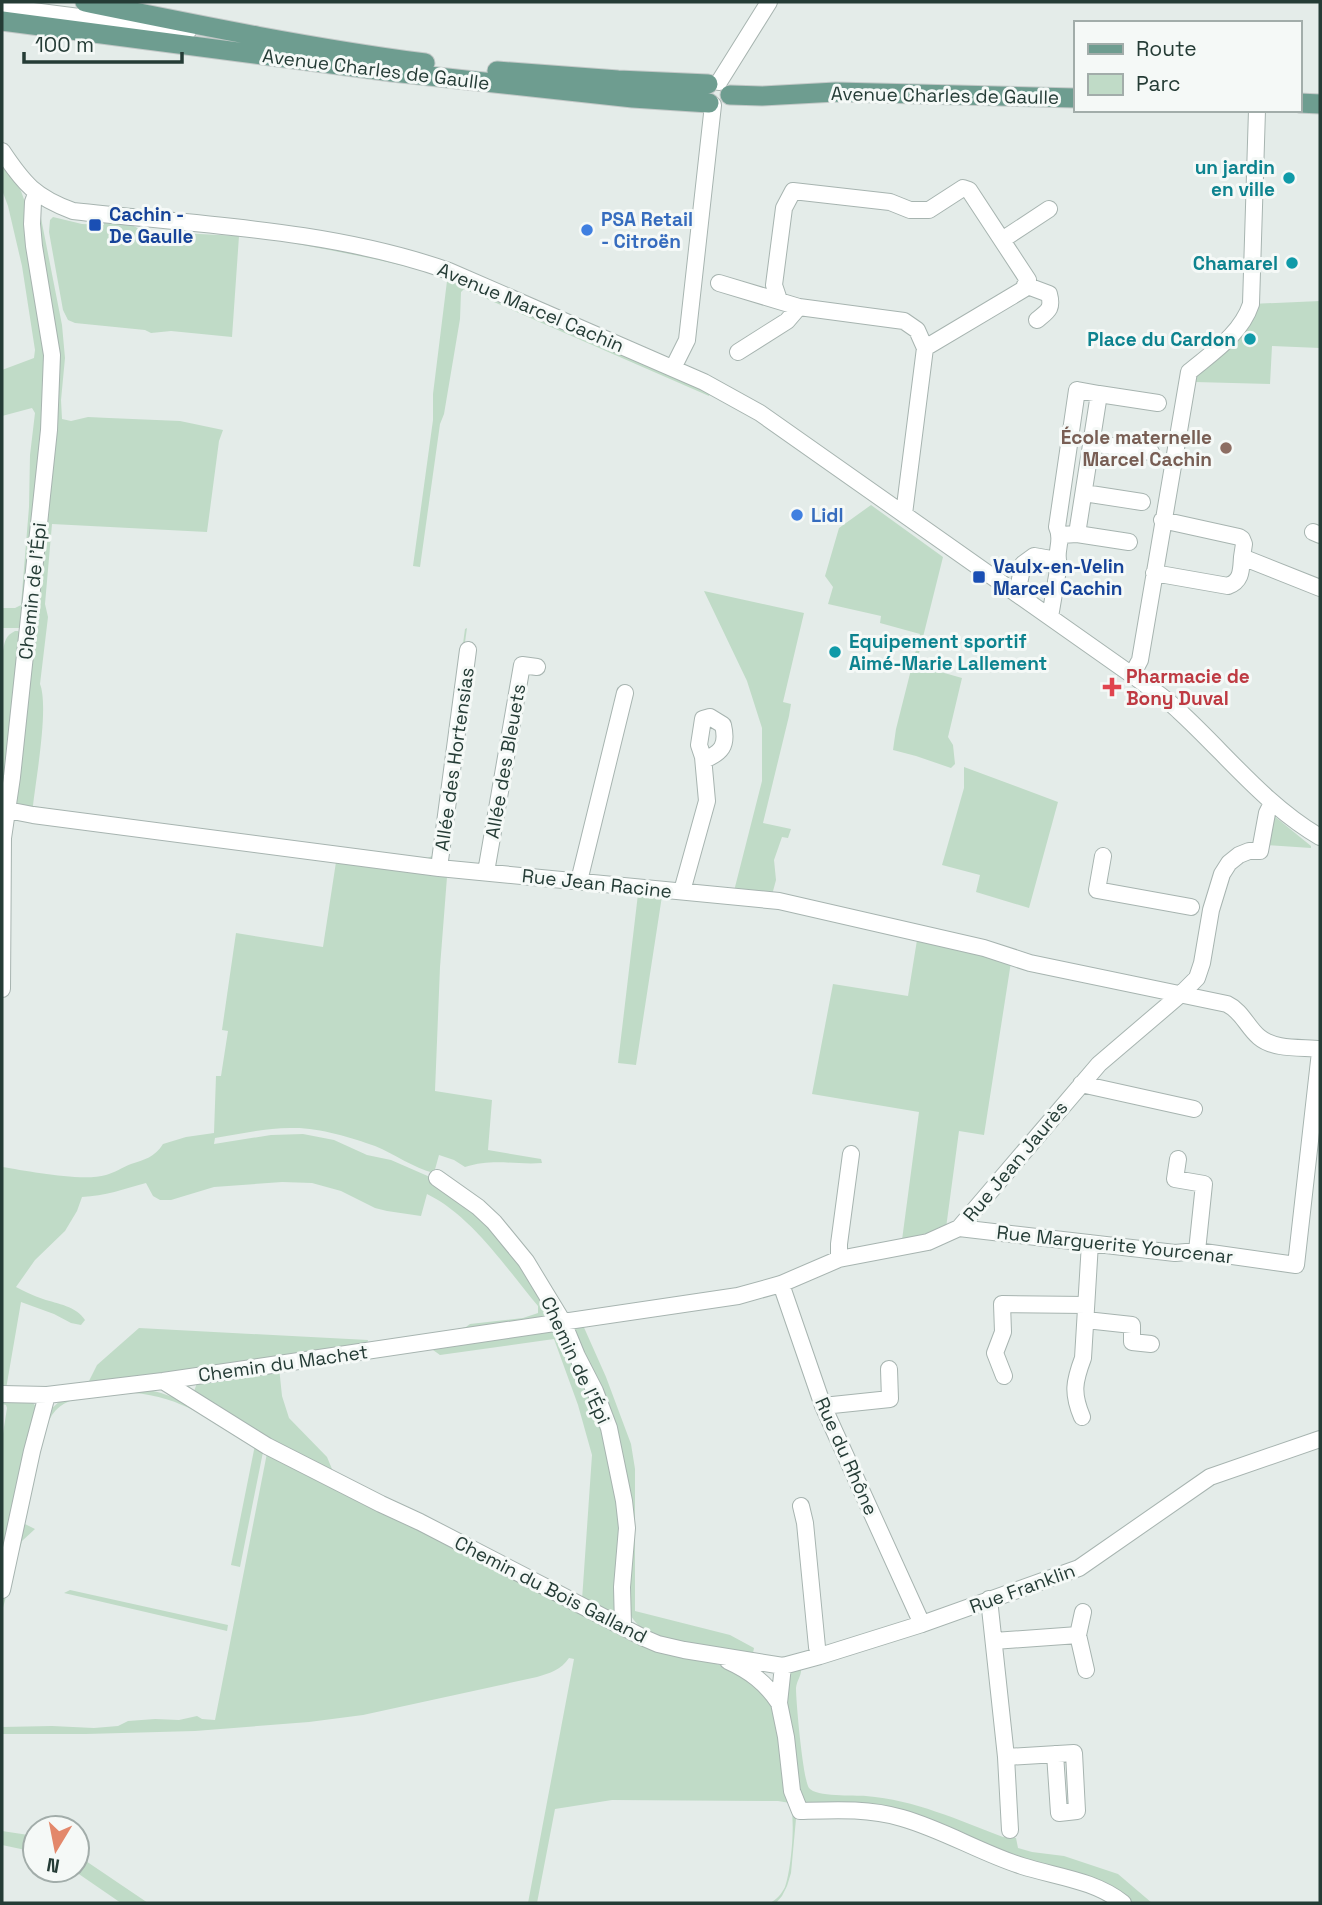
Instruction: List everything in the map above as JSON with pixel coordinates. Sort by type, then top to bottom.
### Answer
[{"type":"main road","name":"Avenue Charles de Gaulle","points":[[85,2],[341,52],[470,69],[618,80],[716,94]]},
{"type":"main road","name":"Avenue Charles de Gaulle","points":[[2,21],[392,72],[634,98],[836,92],[1074,98]]},
{"type":"main road","points":[[1301,103],[1320,104]]},
{"type":"street","points":[[673,368],[687,340],[716,94],[769,2]]},
{"type":"street","name":"Avenue Charles de Gaulle","points":[[2,7],[250,36]]},
{"type":"street","points":[[1132,675],[1140,660],[1189,372],[1229,338],[1246,317],[1251,304],[1257,112]]},
{"type":"street","name":"Avenue Marcel Cachin","points":[[2,151],[36,194],[73,211],[316,239],[408,257],[449,271],[705,382],[761,413],[1177,708],[1272,803],[1320,837]]},
{"type":"street","points":[[779,300],[775,285],[784,208],[793,191],[890,202],[910,210],[929,210],[963,188],[969,190],[1028,280],[1024,289],[925,348]]},
{"type":"street","name":"Chemin de l'Épi","points":[[2,989],[4,809],[12,777],[49,430],[52,355],[34,246],[32,224],[36,194]]},
{"type":"street","points":[[1002,240],[1049,209]]},
{"type":"street","points":[[719,283],[799,307],[904,321],[917,330],[925,348],[904,514]]},
{"type":"street","points":[[1025,285],[1049,294],[1050,307],[1037,320]]},
{"type":"street","points":[[738,352],[787,321],[799,307]]},
{"type":"street","points":[[1129,542],[1069,534],[1057,527],[1077,390],[1158,403]]},
{"type":"street","points":[[1050,617],[1059,564],[1057,560],[1084,493],[1099,394]]},
{"type":"street","points":[[1091,443],[1151,452]]},
{"type":"street","points":[[1084,493],[1142,502]]},
{"type":"street","points":[[1154,573],[1228,586],[1240,579],[1244,544],[1242,539],[1162,520]]},
{"type":"street","points":[[1017,594],[1023,564],[1034,556],[1057,560]]},
{"type":"street","points":[[1242,557],[1320,588]]},
{"type":"street","name":"Allée des Hortensias","points":[[439,868],[468,650]]},
{"type":"street","name":"Allée des Bleuets","points":[[486,872],[523,665],[537,667]]},
{"type":"street","points":[[579,881],[625,693]]},
{"type":"street","points":[[682,891],[707,801],[704,761]]},
{"type":"street","name":"Rue Jean Jaurès","points":[[563,1322],[738,1296],[781,1284],[839,1259],[928,1242],[959,1228],[1099,1064],[1197,978],[1202,963],[1202,909],[1229,863],[1238,855],[1260,851],[1267,813],[1272,803]]},
{"type":"street","name":"Rue Jean Racine","points":[[4,809],[439,868],[779,901],[984,948],[1030,963],[1227,1004],[1235,1008],[1259,1038],[1272,1044],[1320,1050]]},
{"type":"street","points":[[1103,856],[1097,890],[1202,909]]},
{"type":"street","name":"Rue Marguerite Yourcenar","points":[[959,1228],[1175,1253],[1197,1251],[1296,1265],[1320,1050]]},
{"type":"street","points":[[1081,1084],[1194,1109]]},
{"type":"street","points":[[839,1259],[851,1154]]},
{"type":"street","points":[[1178,1159],[1175,1179],[1204,1184],[1197,1251]]},
{"type":"street","name":"Chemin de l'Épi","points":[[437,1178],[478,1207],[526,1261],[563,1322],[595,1391],[609,1428],[624,1501],[627,1528],[622,1587],[623,1626]]},
{"type":"street","points":[[1082,1417],[1075,1401],[1074,1388],[1083,1358],[1090,1243]]},
{"type":"street","name":"Rue du Rhône","points":[[781,1284],[823,1406],[922,1624]]},
{"type":"street","points":[[1004,1376],[995,1353],[1003,1332],[1002,1304],[1086,1312],[1132,1325],[1132,1342],[1151,1344]]},
{"type":"street","name":"Chemin du Machet","points":[[2,1394],[47,1395],[163,1381],[563,1322]]},
{"type":"street","points":[[823,1406],[890,1399],[889,1369]]},
{"type":"street","name":"Chemin du Bois Galland","points":[[163,1381],[267,1446],[658,1644],[783,1666]]},
{"type":"street","points":[[2,1590],[47,1395]]},
{"type":"street","name":"Rue Franklin","points":[[783,1666],[922,1624],[1079,1568],[1210,1477],[1320,1439]]},
{"type":"street","points":[[801,1506],[820,1656]]},
{"type":"street","points":[[989,1599],[1006,1757],[1010,1830]]},
{"type":"street","points":[[1083,1612],[1078,1635],[1086,1670]]},
{"type":"street","points":[[994,1641],[1078,1635]]},
{"type":"street","points":[[717,1656],[757,1677],[779,1703]]},
{"type":"street","points":[[783,1666],[779,1703],[792,1791],[800,1811],[864,1811],[903,1818],[1020,1866],[1095,1886],[1123,1903]]},
{"type":"street","points":[[1006,1757],[1055,1755]]},
{"type":"green space","points":[[2,163],[21,191],[26,205],[48,363],[20,628],[2,628],[2,608],[21,605],[35,413],[32,408],[2,416],[2,370],[34,358],[35,350],[22,266],[2,190]]},
{"type":"green space","points":[[53,217],[82,224],[129,225],[141,231],[239,236],[232,337],[171,331],[151,333],[68,320],[63,310],[49,232],[50,220]]},
{"type":"green space","points":[[41,218],[62,325],[65,358],[62,419],[71,421],[88,417],[180,421],[223,430],[219,441],[207,532],[52,524],[45,604],[48,617],[40,684],[43,725],[33,806],[423,860],[432,856],[436,840],[467,628],[434,862],[33,812],[14,805],[44,515],[57,353],[38,241],[37,228]]},
{"type":"green space","points":[[297,244],[389,260],[430,271],[710,392],[709,396],[464,289],[461,292],[460,319],[440,424],[420,567],[413,566],[433,420],[433,394],[447,281],[418,269]]},
{"type":"green space","points":[[1320,301],[1320,348],[1272,346],[1270,384],[1195,382],[1189,372],[1251,304]]},
{"type":"green space","points":[[871,505],[943,557],[916,665],[962,678],[948,737],[953,745],[955,764],[951,768],[893,750],[920,634],[880,623],[881,616],[828,604],[833,587],[825,576],[839,528]]},
{"type":"green space","points":[[704,591],[804,613],[783,702],[791,704],[789,716],[763,823],[791,829],[788,838],[782,837],[774,860],[776,880],[772,895],[734,891],[762,781],[762,728],[747,681]]},
{"type":"green space","points":[[15,631],[21,635],[22,652],[2,795],[3,651],[7,637]]},
{"type":"green space","points":[[964,767],[1058,802],[1029,908],[976,892],[980,875],[942,865],[964,788]]},
{"type":"green space","points":[[1273,815],[1311,846],[1311,848],[1266,845]]},
{"type":"green space","points":[[336,862],[447,877],[435,1091],[492,1100],[488,1150],[541,1159],[542,1163],[494,1162],[465,1167],[439,1155],[434,1173],[375,1146],[305,1128],[275,1129],[215,1138],[214,1144],[271,1135],[303,1134],[334,1140],[367,1155],[391,1160],[430,1177],[481,1212],[556,1315],[420,1341],[88,1383],[97,1365],[139,1328],[368,1340],[367,1344],[430,1336],[470,1324],[523,1318],[538,1313],[538,1306],[487,1244],[459,1215],[427,1194],[421,1216],[375,1208],[341,1191],[312,1183],[282,1182],[214,1187],[171,1200],[160,1200],[153,1196],[146,1183],[107,1194],[82,1197],[65,1231],[35,1260],[16,1287],[72,1309],[85,1320],[81,1325],[71,1323],[21,1302],[6,1389],[2,1390],[2,1167],[55,1175],[96,1177],[149,1157],[163,1144],[214,1133],[216,1076],[221,1076],[228,1031],[222,1030],[236,933],[323,947]]},
{"type":"green space","points":[[638,894],[662,896],[636,1065],[618,1063]]},
{"type":"green space","points":[[917,940],[1011,962],[984,1135],[959,1131],[946,1228],[902,1240],[919,1112],[812,1094],[833,984],[908,996]]},
{"type":"green space","points":[[582,1323],[631,1444],[635,1469],[635,1611],[730,1635],[754,1648],[753,1653],[691,1646],[655,1637],[639,1626],[628,1611],[632,1532],[571,1324]]},
{"type":"green space","points":[[560,1329],[602,1418],[622,1533],[616,1615],[582,1600],[592,1455],[578,1405],[554,1339],[440,1355],[433,1350],[435,1347]]},
{"type":"green space","points":[[279,1367],[282,1396],[289,1418],[327,1457],[332,1469],[330,1472],[268,1440],[193,1394],[197,1383]]},
{"type":"green space","points":[[123,1389],[152,1391],[174,1398],[263,1445],[240,1567],[231,1565],[255,1445],[195,1411],[158,1397],[138,1393],[115,1393],[84,1397],[60,1407],[47,1425],[35,1468],[25,1524],[35,1529],[22,1541],[2,1611],[2,1598],[44,1422],[49,1411],[61,1400],[82,1394]]},
{"type":"green space","points":[[2,1397],[28,1400],[36,1406],[38,1412],[2,1570],[2,1440],[7,1408],[2,1404]]},
{"type":"green space","points":[[268,1448],[704,1660],[741,1672],[777,1708],[796,1819],[791,1873],[782,1896],[776,1903],[770,1903],[783,1890],[789,1869],[793,1832],[790,1803],[612,1800],[555,1809],[537,1903],[528,1903],[574,1659],[569,1658],[559,1668],[537,1677],[363,1715],[195,1731],[2,1734],[2,1727],[94,1728],[118,1726],[128,1721],[179,1720],[197,1716],[215,1720]]},
{"type":"green space","points":[[70,1590],[228,1625],[227,1631],[64,1593]]},
{"type":"green space","points":[[801,1668],[796,1688],[802,1757],[807,1782],[813,1791],[902,1802],[1003,1837],[1016,1838],[1018,1848],[1064,1856],[1118,1874],[1152,1903],[1130,1903],[1064,1873],[960,1836],[804,1802],[799,1797],[785,1709],[788,1672]]},
{"type":"green space","points":[[2,1831],[21,1834],[21,1849],[2,1845]]},
{"type":"green space","points":[[91,1864],[148,1903],[121,1903],[91,1882]]},
{"type":"place","name":"un jardin en ville","points":[[1289,178]]},
{"type":"place","name":"Cachin - De Gaulle","points":[[95,225]]},
{"type":"place","name":"PSA Retail - Citroën","points":[[587,230]]},
{"type":"place","name":"Chamarel","points":[[1292,263]]},
{"type":"place","name":"Place du Cardon","points":[[1250,339]]},
{"type":"place","name":"École maternelle Marcel Cachin","points":[[1226,448]]},
{"type":"place","name":"Lidl","points":[[797,515]]},
{"type":"place","name":"Vaulx-en-Velin Marcel Cachin","points":[[979,577]]},
{"type":"place","name":"Equipement sportif Aimé-Marie Lallement","points":[[835,652]]},
{"type":"place","name":"Pharmacie de Bony Duval","points":[[1112,687]]}]
